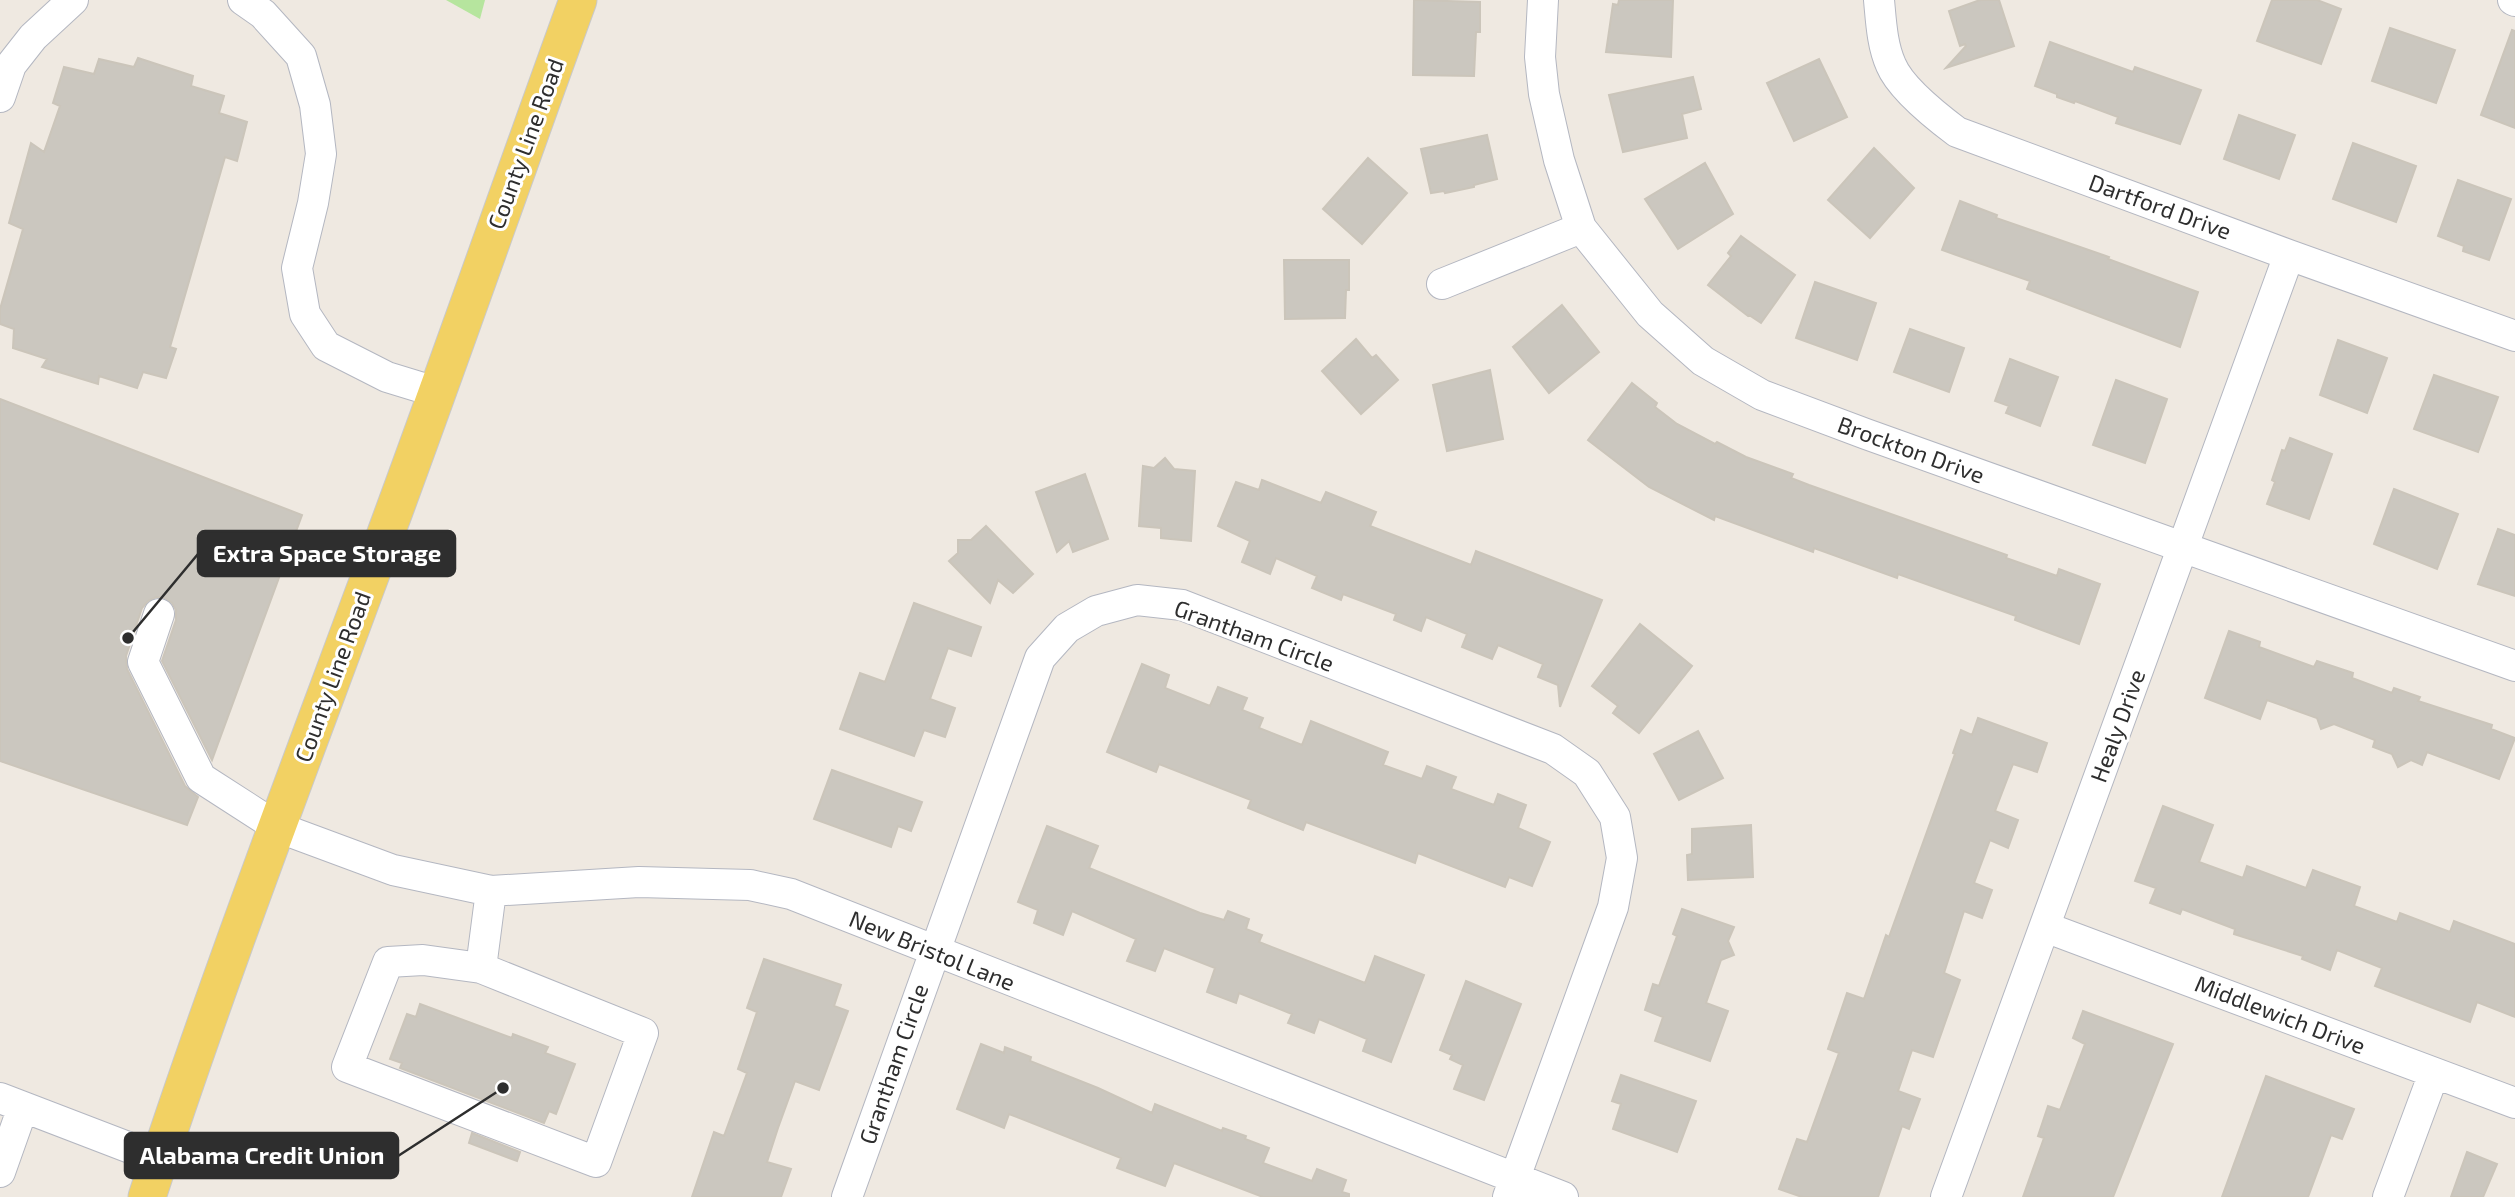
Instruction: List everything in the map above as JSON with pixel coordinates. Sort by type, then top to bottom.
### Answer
[{"type":"main road","name":"County Line Road","points":[[147,1197],[186,1077],[579,0]]},
{"type":"street","points":[[0,97],[11,65],[33,37],[73,0]]},
{"type":"street","points":[[243,0],[264,13],[301,56],[315,105],[321,154],[313,203],[297,268],[306,314],[326,346],[387,377],[436,392]]},
{"type":"street","name":"Brockton Drive","points":[[1543,0],[1540,57],[1544,93],[1559,160],[1581,228],[1650,314],[1703,361],[1762,395],[1892,444],[2515,666]]},
{"type":"street","name":"Dartford Drive","points":[[1879,0],[1881,27],[1891,67],[1921,104],[1957,132],[2515,336]]},
{"type":"street","points":[[1442,284],[1581,228]]},
{"type":"street","name":"Healy Drive","points":[[1946,1197],[2289,255]]},
{"type":"street","name":"Grantham Circle","points":[[847,1197],[1040,657],[1067,628],[1096,611],[1137,600],[1182,605],[1553,749],[1587,773],[1615,817],[1622,858],[1613,907],[1511,1188]]},
{"type":"street","name":"New Bristol Lane","points":[[159,614],[143,663],[201,778],[277,827],[393,870],[491,891],[639,882],[750,885],[791,894],[1511,1188],[1563,1197]]},
{"type":"street","points":[[481,968],[491,891]]},
{"type":"street","name":"Middlewich Drive","points":[[2045,927],[2515,1103]]},
{"type":"street","points":[[423,960],[481,968],[643,1033],[596,1162],[347,1066],[388,962],[423,960]]},
{"type":"street","points":[[2388,1197],[2434,1073]]},
{"type":"street","points":[[0,1172],[11,1103],[159,1159]]},
{"type":"green space","points":[[446,0],[485,0],[480,19]]},
{"type":"building","points":[[1414,0],[1480,2],[1480,32],[1476,32],[1474,76],[1413,75]]},
{"type":"building","points":[[1619,0],[1673,0],[1671,57],[1606,52],[1613,4],[1618,5]]},
{"type":"building","points":[[1980,0],[1999,0],[2014,46],[1946,68],[1966,46],[1960,46],[1949,11]]},
{"type":"building","points":[[2272,0],[2317,0],[2341,9],[2321,64],[2257,41]]},
{"type":"building","points":[[2390,28],[2455,50],[2436,103],[2372,81]]},
{"type":"building","points":[[2512,30],[2515,31],[2515,128],[2481,115]]},
{"type":"building","points":[[2050,42],[2133,72],[2135,67],[2201,90],[2180,144],[2116,123],[2118,117],[2057,97],[2057,94],[2035,86]]},
{"type":"building","points":[[138,58],[193,76],[191,86],[224,96],[219,113],[247,122],[237,161],[225,157],[170,347],[176,349],[166,378],[143,372],[137,388],[99,376],[98,384],[42,367],[47,359],[13,348],[14,329],[0,324],[0,309],[23,229],[9,223],[31,143],[44,152],[60,106],[53,103],[64,67],[94,74],[99,59],[134,67]]},
{"type":"building","points":[[1819,59],[1847,117],[1794,141],[1767,83]]},
{"type":"building","points":[[1693,77],[1701,109],[1682,114],[1687,138],[1623,152],[1609,95]]},
{"type":"building","points":[[2239,115],[2295,135],[2279,179],[2224,159]]},
{"type":"building","points":[[1487,135],[1497,179],[1474,187],[1431,193],[1421,149]]},
{"type":"building","points":[[2353,143],[2416,166],[2396,222],[2333,199]]},
{"type":"building","points":[[1874,148],[1914,188],[1870,238],[1828,200]]},
{"type":"building","points":[[1368,158],[1407,193],[1362,244],[1323,209]]},
{"type":"building","points":[[1705,163],[1733,214],[1678,249],[1645,199]]},
{"type":"building","points":[[2458,180],[2511,199],[2489,260],[2463,251],[2464,246],[2438,236]]},
{"type":"building","points":[[1960,201],[1997,215],[1996,218],[2109,257],[2108,259],[2198,292],[2180,347],[2027,289],[2030,281],[1942,250]]},
{"type":"building","points":[[1741,236],[1795,275],[1761,323],[1708,285],[1731,256],[1728,253]]},
{"type":"building","points":[[1284,260],[1349,260],[1345,318],[1285,319]]},
{"type":"building","points":[[1815,282],[1876,303],[1857,360],[1796,338]]},
{"type":"building","points":[[1562,305],[1599,352],[1549,393],[1513,347]]},
{"type":"building","points":[[1910,329],[1964,348],[1949,392],[1894,372]]},
{"type":"building","points":[[1356,339],[1372,358],[1376,355],[1398,380],[1361,414],[1322,371]]},
{"type":"building","points":[[2338,340],[2387,358],[2367,413],[2320,395]]},
{"type":"building","points":[[2010,359],[2058,377],[2040,426],[2006,413],[2009,406],[1995,401]]},
{"type":"building","points":[[1490,370],[1503,439],[1447,451],[1433,385]]},
{"type":"building","points":[[2434,375],[2498,397],[2478,452],[2414,429]]},
{"type":"building","points":[[2116,380],[2167,399],[2145,463],[2093,445]]},
{"type":"building","points":[[1632,383],[1657,403],[1655,407],[1677,424],[1715,444],[1717,442],[1746,457],[1793,474],[1791,478],[2007,555],[2006,558],[2057,576],[2059,569],[2100,584],[2079,644],[2015,620],[2016,616],[1898,574],[1897,578],[1814,548],[1813,552],[1715,516],[1714,520],[1649,487],[1588,440]]},
{"type":"building","points":[[0,399],[302,515],[212,760],[162,661],[176,620],[176,610],[165,598],[156,597],[142,608],[126,656],[127,669],[185,786],[198,797],[187,825],[0,761]]},
{"type":"building","points":[[2290,438],[2332,454],[2309,519],[2267,504],[2282,450],[2285,451]]},
{"type":"building","points":[[1165,458],[1174,469],[1195,471],[1191,541],[1161,538],[1161,528],[1139,526],[1143,466],[1154,468]]},
{"type":"building","points":[[1085,474],[1108,539],[1073,552],[1069,541],[1057,552],[1036,492]]},
{"type":"building","points":[[1262,480],[1321,503],[1326,492],[1376,512],[1370,526],[1471,565],[1476,551],[1602,600],[1560,707],[1558,685],[1538,677],[1543,664],[1498,645],[1492,659],[1462,647],[1467,634],[1426,617],[1421,631],[1394,620],[1396,614],[1343,594],[1341,600],[1312,588],[1317,576],[1276,558],[1270,574],[1242,562],[1250,541],[1218,526],[1236,482],[1259,490]]},
{"type":"building","points":[[2394,489],[2458,514],[2437,569],[2374,544]]},
{"type":"building","points":[[986,526],[1033,574],[1013,593],[998,580],[990,603],[949,561],[958,553],[958,540],[971,540]]},
{"type":"building","points":[[2498,529],[2515,535],[2515,596],[2478,584]]},
{"type":"building","points":[[914,603],[981,627],[971,656],[948,648],[930,699],[955,708],[945,737],[924,730],[914,756],[840,729],[860,673],[885,682]]},
{"type":"building","points":[[1640,624],[1692,666],[1639,733],[1613,713],[1618,706],[1592,686]]},
{"type":"building","points":[[2229,631],[2260,642],[2259,647],[2314,667],[2317,661],[2353,673],[2352,678],[2392,693],[2394,688],[2420,697],[2418,701],[2492,725],[2491,729],[2515,738],[2499,779],[2427,752],[2422,765],[2411,760],[2398,767],[2392,754],[2373,747],[2375,740],[2334,724],[2321,729],[2317,718],[2267,700],[2260,719],[2205,698]]},
{"type":"building","points":[[1142,664],[1169,675],[1165,688],[1210,706],[1218,687],[1247,698],[1242,710],[1263,718],[1259,728],[1302,745],[1311,721],[1388,752],[1383,765],[1422,779],[1427,766],[1456,777],[1451,789],[1494,805],[1498,794],[1526,805],[1518,828],[1550,842],[1532,886],[1509,877],[1505,887],[1418,853],[1415,863],[1306,822],[1303,830],[1248,808],[1251,800],[1159,764],[1156,772],[1107,752]]},
{"type":"building","points":[[1978,718],[2047,743],[2037,772],[2013,764],[1995,811],[2018,820],[2008,848],[1990,840],[1974,883],[1992,890],[1982,918],[1964,911],[1944,973],[1960,980],[1933,1057],[1912,1050],[1898,1091],[1920,1099],[1909,1129],[1902,1126],[1878,1197],[1802,1197],[1779,1189],[1797,1139],[1807,1142],[1839,1053],[1828,1049],[1847,993],[1864,999],[1955,754],[1953,753],[1961,730],[1972,735]]},
{"type":"building","points":[[1698,731],[1723,778],[1679,800],[1654,754]]},
{"type":"building","points":[[832,770],[922,802],[911,831],[898,826],[891,847],[814,819]]},
{"type":"building","points":[[2163,806],[2213,825],[2199,862],[2243,878],[2247,866],[2306,888],[2313,870],[2360,887],[2354,906],[2397,922],[2400,913],[2450,932],[2454,921],[2515,944],[2515,1017],[2477,1002],[2470,1022],[2375,986],[2382,968],[2337,950],[2330,970],[2302,959],[2303,956],[2234,934],[2235,929],[2182,909],[2180,914],[2150,903],[2156,888],[2135,881]]},
{"type":"building","points":[[1751,825],[1753,877],[1688,880],[1687,855],[1692,854],[1692,829]]},
{"type":"building","points":[[1047,826],[1098,846],[1089,868],[1200,913],[1224,920],[1228,911],[1249,919],[1246,929],[1262,935],[1259,942],[1365,983],[1375,956],[1424,975],[1391,1062],[1363,1051],[1367,1039],[1319,1019],[1314,1033],[1288,1023],[1292,1014],[1239,993],[1236,1003],[1207,992],[1215,968],[1164,948],[1155,971],[1127,961],[1136,939],[1072,911],[1063,935],[1034,923],[1038,910],[1018,902]]},
{"type":"building","points":[[1682,909],[1734,927],[1728,941],[1734,955],[1721,960],[1706,1003],[1728,1011],[1710,1061],[1655,1041],[1663,1017],[1645,1010],[1653,984],[1659,986],[1677,936],[1673,934]]},
{"type":"building","points":[[764,959],[841,985],[834,1006],[848,1011],[819,1090],[795,1081],[778,1128],[767,1162],[791,1169],[781,1197],[692,1197],[714,1132],[724,1136],[747,1073],[738,1069],[757,1012],[747,1008]]},
{"type":"building","points":[[1466,981],[1521,1004],[1484,1100],[1454,1089],[1463,1065],[1450,1059],[1452,1055],[1440,1050]]},
{"type":"building","points":[[420,1004],[512,1038],[513,1034],[548,1047],[545,1053],[575,1064],[556,1114],[549,1111],[544,1123],[400,1068],[402,1063],[390,1059],[407,1014],[416,1017]]},
{"type":"building","points":[[2083,1011],[2173,1044],[2113,1197],[2023,1197],[2044,1138],[2038,1136],[2048,1106],[2060,1110],[2085,1044],[2073,1038]]},
{"type":"building","points":[[981,1044],[1004,1053],[1005,1047],[1031,1057],[1030,1061],[1152,1113],[1155,1104],[1222,1131],[1223,1128],[1246,1136],[1245,1139],[1269,1148],[1263,1163],[1312,1181],[1317,1169],[1346,1180],[1342,1192],[1349,1194],[1349,1197],[1263,1197],[1174,1163],[1165,1186],[1117,1168],[1121,1158],[1009,1114],[1004,1128],[957,1109]]},
{"type":"building","points":[[1621,1075],[1696,1101],[1677,1152],[1613,1129],[1621,1104],[1612,1101]]},
{"type":"building","points":[[2266,1076],[2354,1109],[2342,1139],[2331,1135],[2308,1197],[2222,1197]]},
{"type":"building","points":[[472,1133],[520,1152],[517,1161],[469,1143]]},
{"type":"building","points":[[2467,1152],[2497,1164],[2483,1197],[2451,1197]]},
{"type":"place","name":"Extra Space Storage","points":[[128,638]]},
{"type":"place","name":"Alabama Credit Union","points":[[503,1088]]}]
